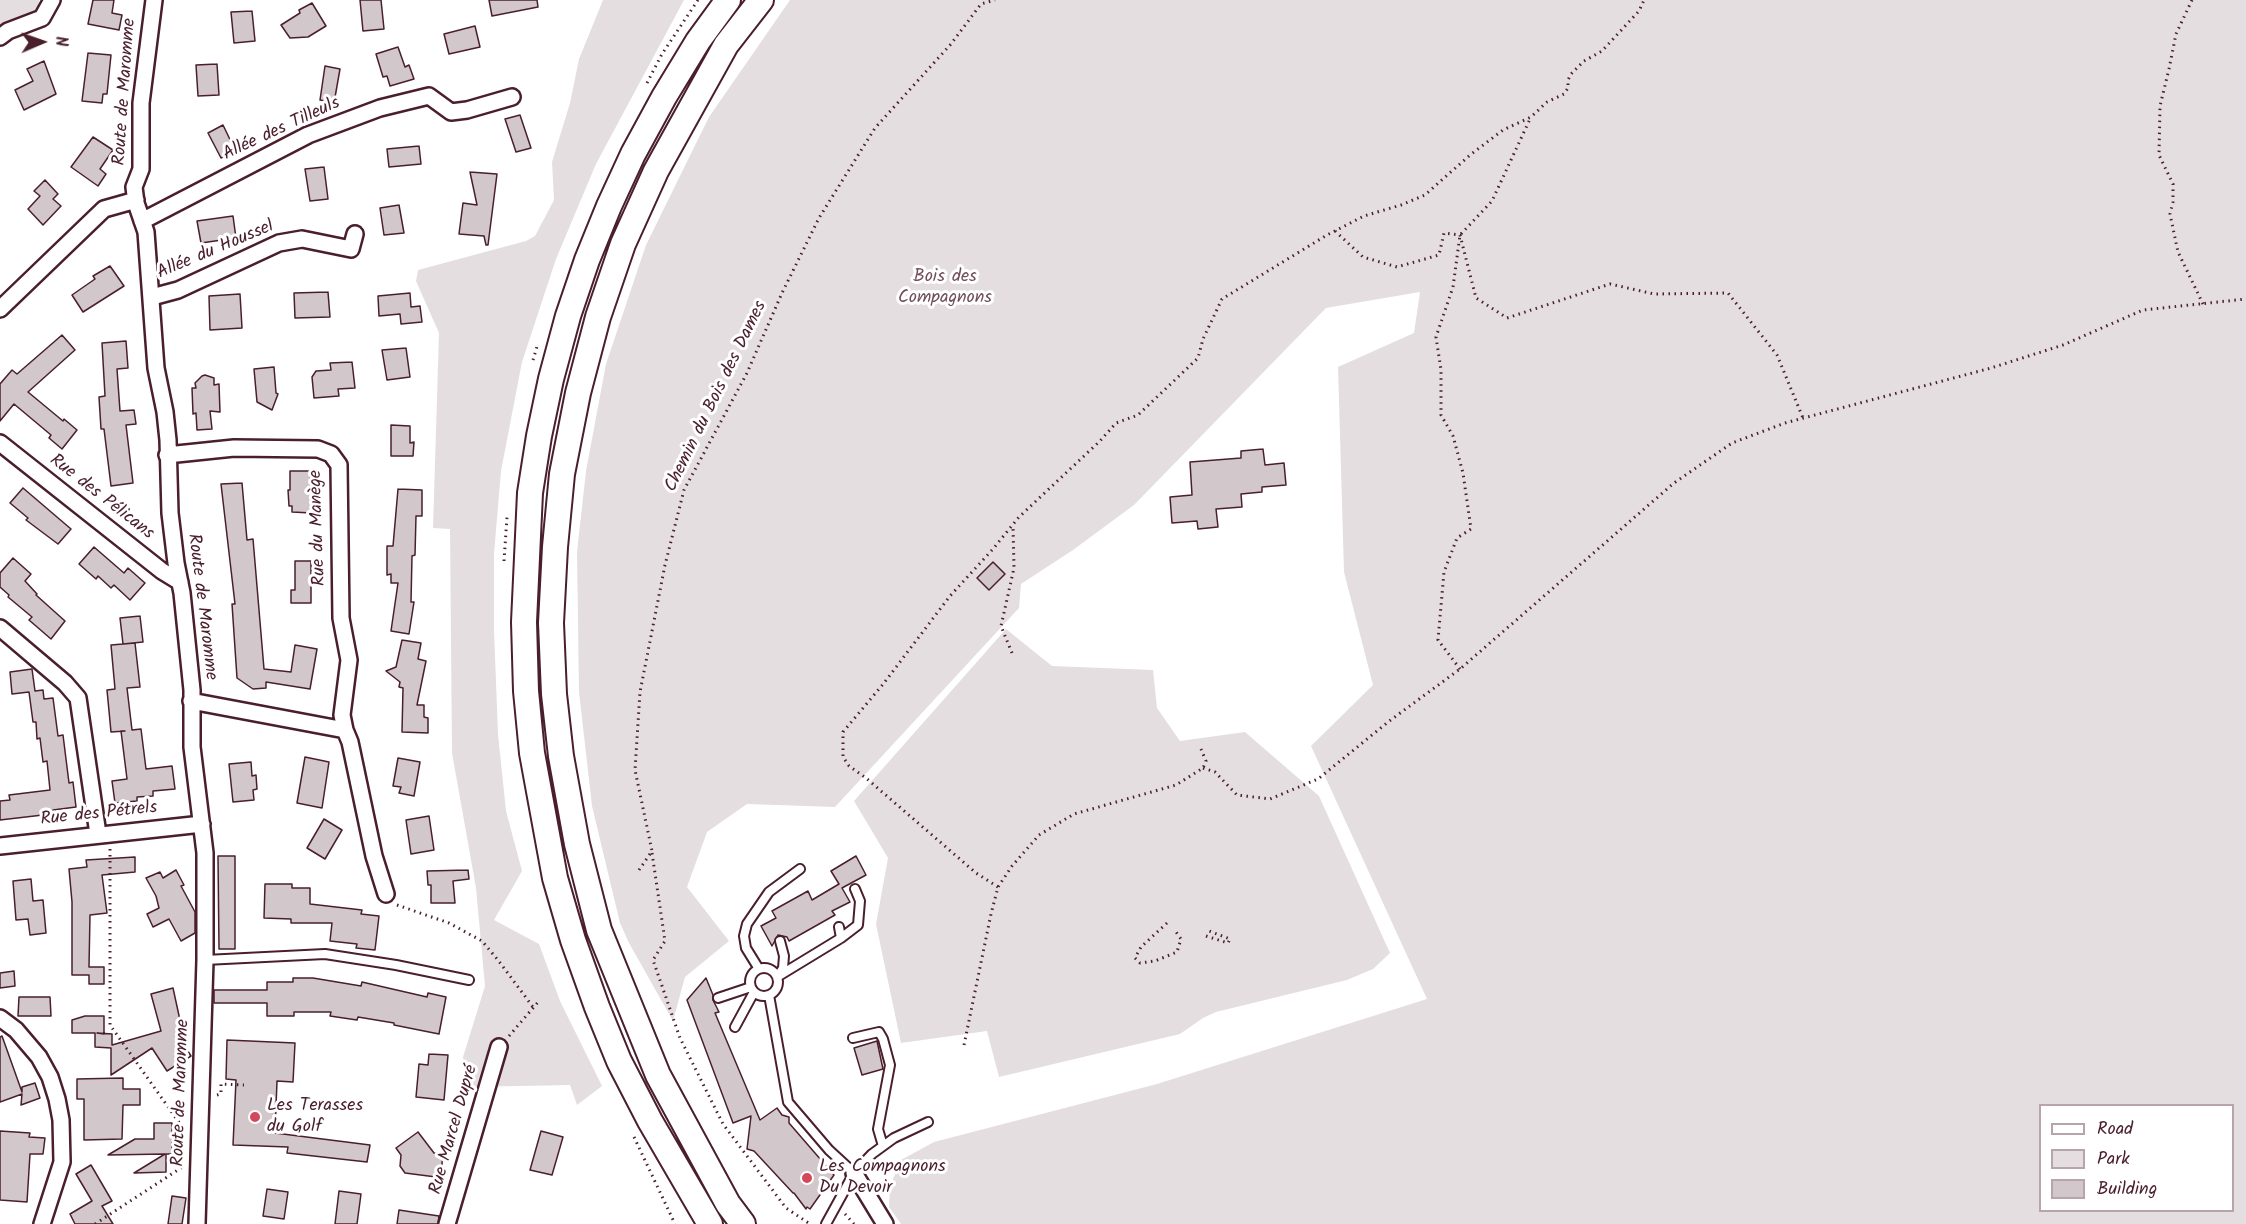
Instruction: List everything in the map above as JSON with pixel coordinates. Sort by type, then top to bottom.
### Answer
[{"type":"highway","points":[[710,1224],[619,1061],[573,940],[555,878],[532,753],[526,691],[524,622],[526,559],[534,470],[551,379],[568,316],[587,260],[633,154],[663,97],[698,41],[728,0]]},
{"type":"highway","points":[[743,1224],[728,1204],[658,1075],[599,930],[577,844],[561,756],[554,694],[551,623],[562,474],[578,393],[605,296],[623,244],[656,171],[726,45],[761,0]]},
{"type":"street","points":[[0,37],[8,31],[42,18],[52,0]]},
{"type":"street","name":"Route de Maromme","points":[[154,0],[141,103],[141,169],[134,186],[146,232],[152,297],[152,331],[156,368],[165,412],[170,513],[190,668],[192,747],[202,824],[206,882],[197,1224]]},
{"type":"street","name":"Allée des Tilleuls","points":[[142,221],[308,135],[380,108],[429,96],[451,112],[467,110],[512,97]]},
{"type":"street","points":[[0,309],[104,209],[136,200]]},
{"type":"street","name":"Allée du Houssel","points":[[152,297],[178,290],[279,243],[302,239],[351,249],[355,234]]},
{"type":"street","name":"Rue des Pélicans","points":[[0,443],[162,571],[180,582]]},
{"type":"street","name":"Rue du Manège","points":[[167,455],[234,448],[318,449],[331,454],[339,465],[341,618],[349,660],[342,715],[350,742],[374,856],[386,894]]},
{"type":"street","points":[[0,628],[65,683],[78,698],[104,833]]},
{"type":"street","points":[[191,701],[345,730]]},
{"type":"street","name":"Rue des Pétrels","points":[[0,846],[202,824]]},
{"type":"street","points":[[0,1018],[16,1030],[39,1057],[50,1077],[57,1099],[61,1120],[62,1162],[42,1224]]},
{"type":"street","name":"Rue Marcel Dupré","points":[[447,1224],[499,1047]]},
{"type":"street","points":[[854,1173],[885,1224]]},
{"type":"lane","points":[[759,969],[746,948],[744,936],[747,924],[769,892],[800,869]]},
{"type":"lane","points":[[777,977],[858,925],[860,901],[855,889]]},
{"type":"lane","points":[[840,927],[841,938]]},
{"type":"lane","points":[[752,989],[761,996],[769,995],[776,990],[777,977],[783,968],[784,956],[780,941]]},
{"type":"lane","points":[[205,960],[325,954],[469,980]]},
{"type":"lane","points":[[735,1027],[752,989],[750,978],[759,969],[767,968],[777,977]]},
{"type":"lane","points":[[718,998],[752,989]]},
{"type":"lane","points":[[769,995],[788,1102],[829,1150],[854,1173]]},
{"type":"lane","points":[[853,1038],[879,1032],[884,1039],[891,1065],[878,1129],[884,1146]]},
{"type":"lane","points":[[826,1224],[854,1173],[894,1138],[928,1122]]},
{"type":"path","name":"Chemin du Bois des Dames","points":[[810,1224],[786,1208],[723,1124],[680,1038],[653,960],[665,941],[652,851],[635,770],[640,692],[665,565],[684,490],[747,374],[782,293],[819,218],[875,128],[951,44],[981,4],[995,0]]},
{"type":"path","points":[[998,887],[976,873],[849,766],[843,757],[843,732],[884,683],[950,596],[1013,524],[1101,441],[1116,423],[1138,416],[1198,358],[1203,339],[1222,299],[1240,286],[1364,216],[1425,195],[1503,130],[1531,117],[1547,102],[1564,94],[1571,74],[1584,61],[1602,51],[1639,12],[1644,0]]},
{"type":"path","points":[[2192,0],[2176,34],[2160,106],[2158,155],[2173,184],[2170,214],[2178,252],[2203,304]]},
{"type":"path","points":[[1460,669],[1438,640],[1444,572],[1457,538],[1471,529],[1463,473],[1453,436],[1441,415],[1441,369],[1436,337],[1453,287],[1460,235],[1492,201],[1531,117]]},
{"type":"path","points":[[1335,231],[1363,257],[1397,267],[1439,255],[1444,233],[1460,235]]},
{"type":"path","points":[[1460,235],[1476,298],[1507,318],[1610,284],[1654,294],[1728,293],[1778,355],[1803,418]]},
{"type":"path","points":[[1203,768],[1215,772],[1237,795],[1270,798],[1318,779],[1388,722],[1460,669],[1674,483],[1732,443],[1803,418],[1991,368],[2063,345],[2143,310],[2246,299]]},
{"type":"path","points":[[1012,653],[1001,626],[1014,568],[1013,524]]},
{"type":"path","points":[[964,1045],[998,887],[1012,866],[1039,835],[1074,814],[1176,785],[1203,768],[1206,761],[1201,749]]},
{"type":"path","points":[[104,833],[110,1025],[187,1134]]},
{"type":"path","points":[[639,870],[652,851]]},
{"type":"path","points":[[386,894],[390,903],[449,923],[482,941],[533,1007]]},
{"type":"path","points":[[1167,923],[1141,947],[1135,957],[1140,963],[1155,961],[1177,952],[1181,939],[1176,932]]},
{"type":"path","points":[[1207,934],[1230,939],[1228,944],[1207,934]]},
{"type":"path","points":[[499,1047],[539,1001]]},
{"type":"path","points":[[202,1084],[216,1084],[216,1095],[221,1094],[221,1084],[244,1085]]},
{"type":"path","points":[[94,1224],[186,1165]]},
{"type":"green space","points":[[0,0],[39,1],[37,11],[0,27]]},
{"type":"green space","points":[[603,0],[684,0],[596,164],[556,259],[522,362],[501,471],[494,554],[498,734],[506,811],[522,871],[494,920],[539,944],[560,1001],[602,1086],[577,1105],[570,1085],[467,1087],[463,1057],[485,986],[476,888],[452,753],[450,529],[433,528],[439,333],[416,281],[418,270],[526,241],[535,236],[554,200],[552,162],[570,103],[579,59]]},
{"type":"green space","name":"Bois des Compagnons","points":[[790,0],[2246,0],[2246,1224],[901,1224],[889,1207],[890,1186],[901,1160],[934,1142],[1157,1084],[1427,999],[1311,746],[1373,685],[1344,572],[1338,367],[1414,333],[1420,292],[1326,308],[1134,505],[1073,550],[1021,584],[1019,608],[835,807],[747,804],[707,832],[687,887],[729,941],[685,977],[673,1021],[620,923],[592,806],[579,692],[577,552],[586,471],[606,364],[646,245],[709,117]]},
{"type":"green space","points":[[1006,629],[1052,666],[1153,670],[1157,708],[1180,741],[1245,732],[1319,796],[1390,953],[1373,969],[1347,980],[1216,1012],[1180,1034],[999,1077],[987,1031],[901,1043],[876,924],[888,858],[854,801]]},
{"type":"building","points":[[93,0],[114,0],[112,13],[122,15],[119,30],[88,24]]},
{"type":"building","points":[[360,0],[381,0],[384,29],[363,31]]},
{"type":"building","points":[[489,0],[537,0],[538,7],[492,16]]},
{"type":"building","points":[[312,3],[326,26],[308,37],[290,38],[281,25],[300,13],[299,10]]},
{"type":"building","points":[[252,11],[255,41],[234,43],[231,12]]},
{"type":"building","points":[[475,26],[480,47],[449,54],[444,34]]},
{"type":"building","points":[[398,47],[405,67],[409,65],[414,79],[390,86],[387,76],[383,77],[376,54]]},
{"type":"building","points":[[88,53],[111,55],[107,94],[103,94],[102,103],[82,101]]},
{"type":"building","points":[[44,61],[56,94],[24,110],[15,90],[33,81],[27,69]]},
{"type":"building","points":[[217,64],[219,95],[198,96],[196,65]]},
{"type":"building","points":[[325,66],[340,69],[334,103],[320,100]]},
{"type":"building","points":[[520,115],[531,148],[516,152],[505,119]]},
{"type":"building","points":[[223,125],[235,150],[221,158],[208,133]]},
{"type":"building","points":[[93,137],[113,150],[100,169],[106,174],[98,186],[71,167]]},
{"type":"building","points":[[419,146],[421,164],[389,167],[387,149]]},
{"type":"building","points":[[324,167],[328,199],[310,201],[305,169]]},
{"type":"building","points":[[470,172],[497,174],[488,245],[486,245],[484,236],[459,234],[463,203],[477,205]]},
{"type":"building","points":[[45,180],[58,194],[53,199],[61,206],[43,225],[28,209],[40,196],[34,191]]},
{"type":"building","points":[[399,205],[404,233],[384,235],[380,208]]},
{"type":"building","points":[[233,216],[236,238],[201,243],[197,221]]},
{"type":"building","points":[[110,266],[124,286],[83,312],[72,295],[95,279],[93,276]]},
{"type":"building","points":[[328,292],[330,317],[295,318],[294,293]]},
{"type":"building","points":[[410,293],[411,307],[420,306],[422,322],[401,324],[400,314],[379,316],[378,296]]},
{"type":"building","points":[[240,294],[242,328],[210,330],[209,296]]},
{"type":"building","points":[[62,335],[75,350],[28,392],[77,430],[62,449],[49,438],[51,435],[14,404],[0,421],[0,384],[12,370],[17,374]]},
{"type":"building","points":[[126,341],[128,368],[117,369],[120,411],[134,410],[136,424],[126,425],[133,483],[111,486],[104,429],[101,429],[99,397],[105,396],[102,343]]},
{"type":"building","points":[[406,348],[410,377],[387,380],[382,350]]},
{"type":"building","points":[[352,362],[355,388],[338,389],[339,396],[314,398],[312,377],[316,371],[331,370],[330,363]]},
{"type":"building","points":[[274,367],[276,393],[278,394],[272,410],[257,402],[254,369]]},
{"type":"building","points":[[205,375],[214,378],[214,385],[219,384],[220,412],[210,411],[212,429],[197,430],[196,413],[193,414],[192,388],[196,388],[195,383]]},
{"type":"building","points":[[391,425],[410,426],[410,443],[414,442],[413,456],[391,456]]},
{"type":"building","points":[[1263,449],[1265,465],[1284,463],[1286,485],[1262,487],[1262,492],[1241,494],[1242,507],[1216,509],[1218,527],[1198,529],[1197,521],[1172,523],[1170,497],[1192,495],[1190,462],[1241,458],[1241,451]]},
{"type":"building","points":[[290,471],[310,471],[311,513],[292,512],[292,506],[289,506]]},
{"type":"building","points":[[242,483],[247,540],[253,539],[264,669],[291,672],[295,645],[317,649],[310,689],[266,682],[266,688],[253,689],[237,678],[232,604],[235,604],[221,484]]},
{"type":"building","points":[[23,488],[71,529],[58,544],[26,520],[28,518],[10,503]]},
{"type":"building","points":[[398,489],[422,490],[422,516],[416,516],[415,555],[412,556],[411,602],[414,602],[409,634],[391,631],[398,583],[391,583],[391,574],[387,575],[387,546],[393,546]]},
{"type":"building","points":[[94,547],[124,573],[128,568],[145,583],[130,600],[114,585],[111,588],[98,576],[96,579],[79,564]]},
{"type":"building","points":[[13,558],[31,574],[25,581],[36,595],[65,621],[51,639],[29,620],[32,617],[8,597],[9,595],[0,587],[0,573]]},
{"type":"building","points":[[295,561],[311,561],[311,603],[291,603],[291,590],[295,590]]},
{"type":"building","points":[[993,562],[1005,574],[989,590],[977,578]]},
{"type":"building","points":[[140,616],[143,642],[123,644],[120,618]]},
{"type":"building","points":[[402,640],[421,643],[418,659],[426,661],[417,705],[424,705],[424,717],[428,718],[428,733],[402,732],[403,688],[399,687],[400,682],[386,671],[396,667]]},
{"type":"building","points":[[135,643],[140,687],[127,688],[132,730],[141,729],[146,769],[172,766],[175,789],[153,791],[153,796],[137,797],[137,801],[115,803],[112,781],[127,779],[121,731],[111,732],[107,690],[115,689],[111,645]]},
{"type":"building","points":[[32,669],[35,691],[43,690],[44,699],[53,698],[58,736],[63,735],[69,783],[73,782],[76,807],[53,810],[43,815],[0,820],[0,801],[10,800],[9,795],[50,790],[47,761],[43,762],[40,738],[37,739],[36,722],[33,722],[29,692],[12,694],[10,672]]},
{"type":"building","points":[[305,757],[329,762],[322,808],[297,803]]},
{"type":"building","points":[[398,758],[420,762],[414,796],[399,793],[401,787],[393,786]]},
{"type":"building","points":[[251,762],[252,776],[256,775],[257,789],[253,790],[254,800],[233,802],[229,764]]},
{"type":"building","points":[[429,816],[434,850],[411,854],[406,820]]},
{"type":"building","points":[[324,819],[342,830],[325,859],[307,848]]},
{"type":"building","points":[[218,856],[235,856],[235,949],[219,949]]},
{"type":"building","points":[[856,856],[866,875],[842,888],[850,902],[832,911],[835,915],[789,941],[787,937],[778,935],[772,946],[761,926],[776,918],[772,911],[808,891],[812,900],[839,884],[831,871]]},
{"type":"building","points":[[135,857],[135,872],[102,875],[107,913],[90,915],[89,967],[104,967],[104,984],[89,984],[89,975],[72,975],[72,902],[69,869],[87,867],[86,860]]},
{"type":"building","points":[[176,870],[184,885],[181,886],[195,912],[195,933],[181,941],[169,919],[153,927],[147,914],[159,908],[156,896],[146,878],[160,872],[163,878]]},
{"type":"building","points":[[468,870],[469,879],[453,881],[455,903],[431,903],[431,885],[428,885],[427,871]]},
{"type":"building","points":[[31,879],[33,901],[43,900],[46,933],[30,935],[28,919],[16,920],[13,881]]},
{"type":"building","points":[[265,884],[292,884],[292,888],[310,888],[310,904],[362,910],[361,914],[379,916],[375,950],[356,948],[357,944],[330,941],[332,923],[291,923],[291,919],[264,918]]},
{"type":"building","points":[[14,971],[15,986],[0,988],[0,973]]},
{"type":"building","points":[[293,978],[313,978],[361,986],[362,982],[427,997],[428,993],[446,997],[439,1034],[358,1017],[357,1020],[330,1016],[331,1012],[294,1012],[294,1016],[267,1016],[267,1003],[214,1003],[214,990],[267,990],[267,982],[293,982]]},
{"type":"building","points":[[706,978],[719,1012],[715,1013],[760,1120],[777,1108],[782,1115],[789,1117],[789,1123],[834,1175],[810,1209],[807,1207],[806,1209],[754,1151],[747,1149],[751,1116],[733,1123],[687,1000]]},
{"type":"building","points":[[173,988],[183,1034],[178,1035],[191,1056],[167,1071],[152,1048],[111,1075],[111,1048],[95,1047],[95,1033],[72,1033],[72,1020],[85,1016],[104,1016],[104,1033],[112,1034],[112,1045],[161,1031],[151,994]]},
{"type":"building","points":[[19,997],[50,997],[51,1016],[18,1016]]},
{"type":"building","points":[[2,1036],[22,1092],[22,1087],[35,1083],[40,1098],[21,1105],[22,1094],[0,1102],[0,1037]]},
{"type":"building","name":"Les Terasses du Golf","points":[[227,1040],[295,1043],[293,1082],[277,1081],[275,1133],[370,1145],[367,1162],[287,1153],[288,1147],[233,1145],[236,1080],[226,1079]]},
{"type":"building","points":[[877,1041],[883,1069],[862,1075],[854,1048]]},
{"type":"building","points":[[429,1054],[448,1055],[444,1100],[416,1097],[419,1064],[428,1065]]},
{"type":"building","points":[[123,1078],[123,1089],[140,1089],[140,1105],[123,1105],[122,1139],[84,1140],[84,1099],[77,1099],[77,1079]]},
{"type":"building","points":[[154,1123],[172,1123],[172,1154],[166,1154],[166,1172],[134,1173],[165,1154],[108,1155],[135,1139],[154,1139]]},
{"type":"building","points":[[0,1131],[30,1133],[29,1137],[45,1138],[43,1154],[30,1154],[27,1202],[0,1200]]},
{"type":"building","points":[[541,1131],[563,1137],[552,1175],[530,1170]]},
{"type":"building","points":[[418,1132],[434,1153],[443,1154],[441,1173],[437,1172],[436,1177],[405,1173],[400,1166],[401,1155],[396,1148]]},
{"type":"building","points":[[91,1165],[112,1201],[102,1206],[113,1224],[75,1224],[70,1214],[92,1201],[76,1174]]},
{"type":"building","points":[[267,1189],[288,1192],[284,1219],[263,1216]]},
{"type":"building","points":[[339,1191],[361,1194],[357,1224],[335,1224]]},
{"type":"building","points":[[172,1196],[186,1198],[182,1224],[168,1224]]},
{"type":"building","points":[[399,1210],[439,1216],[438,1224],[397,1224]]},
{"type":"place","name":"Les Terasses du Golf","points":[[255,1117]]},
{"type":"place","name":"Les Compagnons Du Devoir","points":[[807,1178]]}]
